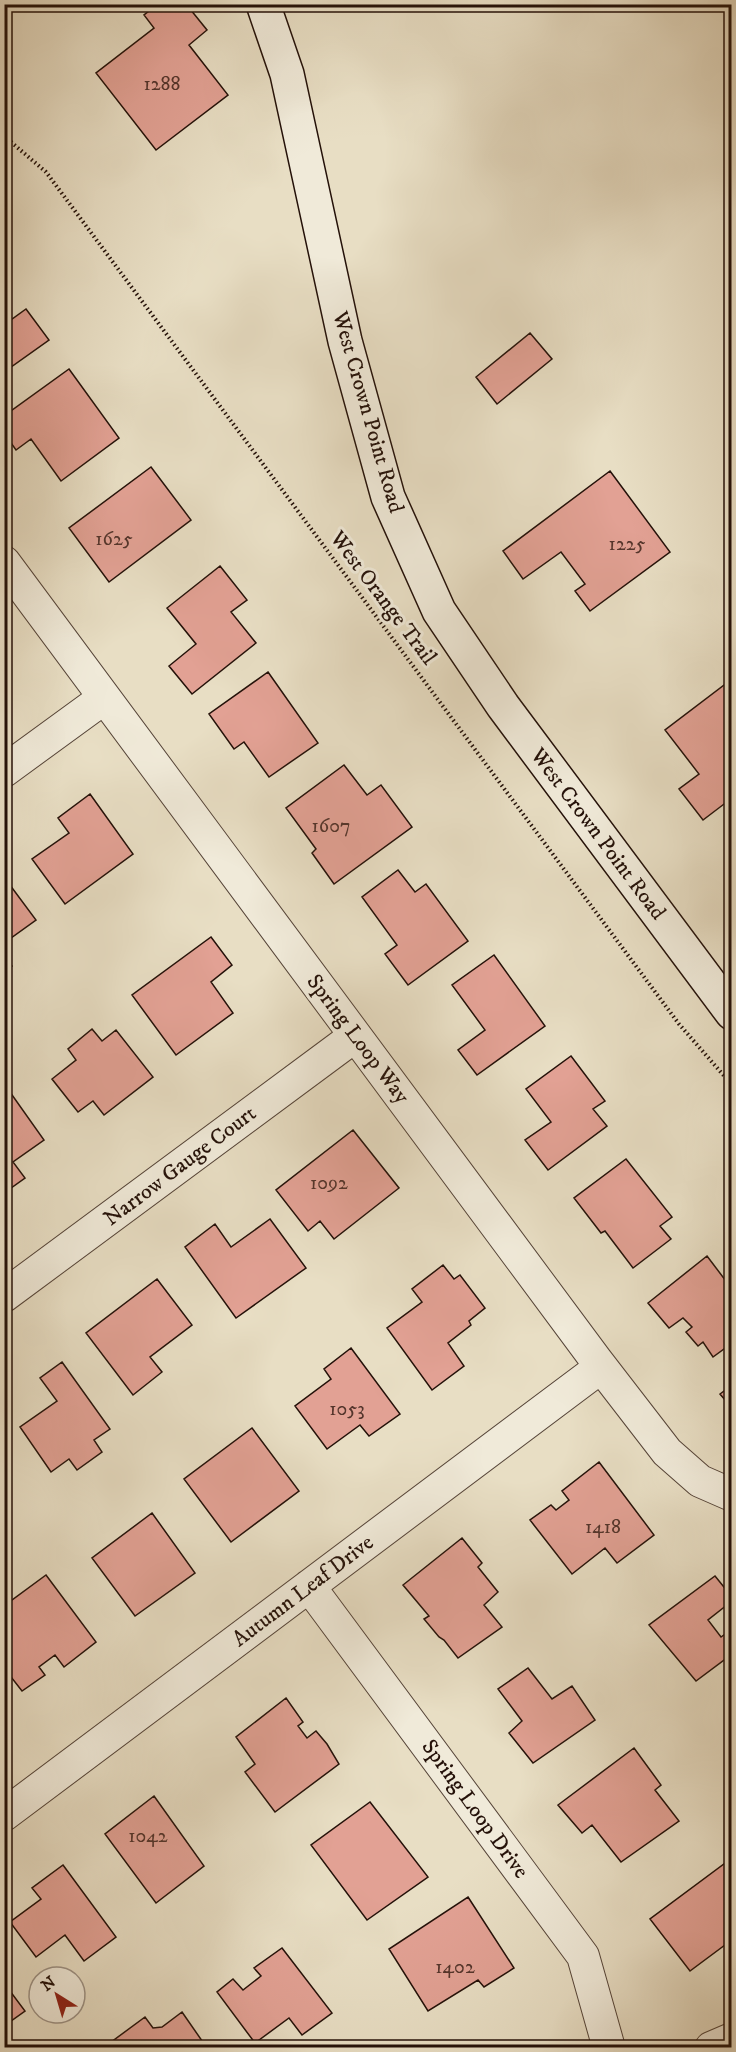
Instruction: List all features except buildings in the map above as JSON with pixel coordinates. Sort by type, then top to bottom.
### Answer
[{"type":"street","name":"West Crown Point Road","points":[[263,4],[287,74],[345,341],[388,497],[439,611],[503,706],[732,1013]]},
{"type":"street","name":"Spring Loop Way","points":[[4,562],[601,1367],[667,1452],[700,1481],[732,1495]]},
{"type":"street","points":[[4,771],[104,698]]},
{"type":"street","name":"Narrow Gauge Court","points":[[4,1296],[355,1036]]},
{"type":"street","name":"Autumn Leaf Drive","points":[[4,1815],[601,1367]]},
{"type":"street","name":"Spring Loop Drive","points":[[309,1586],[583,1956],[609,2048]]},
{"type":"street","points":[[711,2048],[732,2039]]},
{"type":"path","name":"West Orange Trail","points":[[4,136],[45,172],[679,1024],[732,1085]]}]
